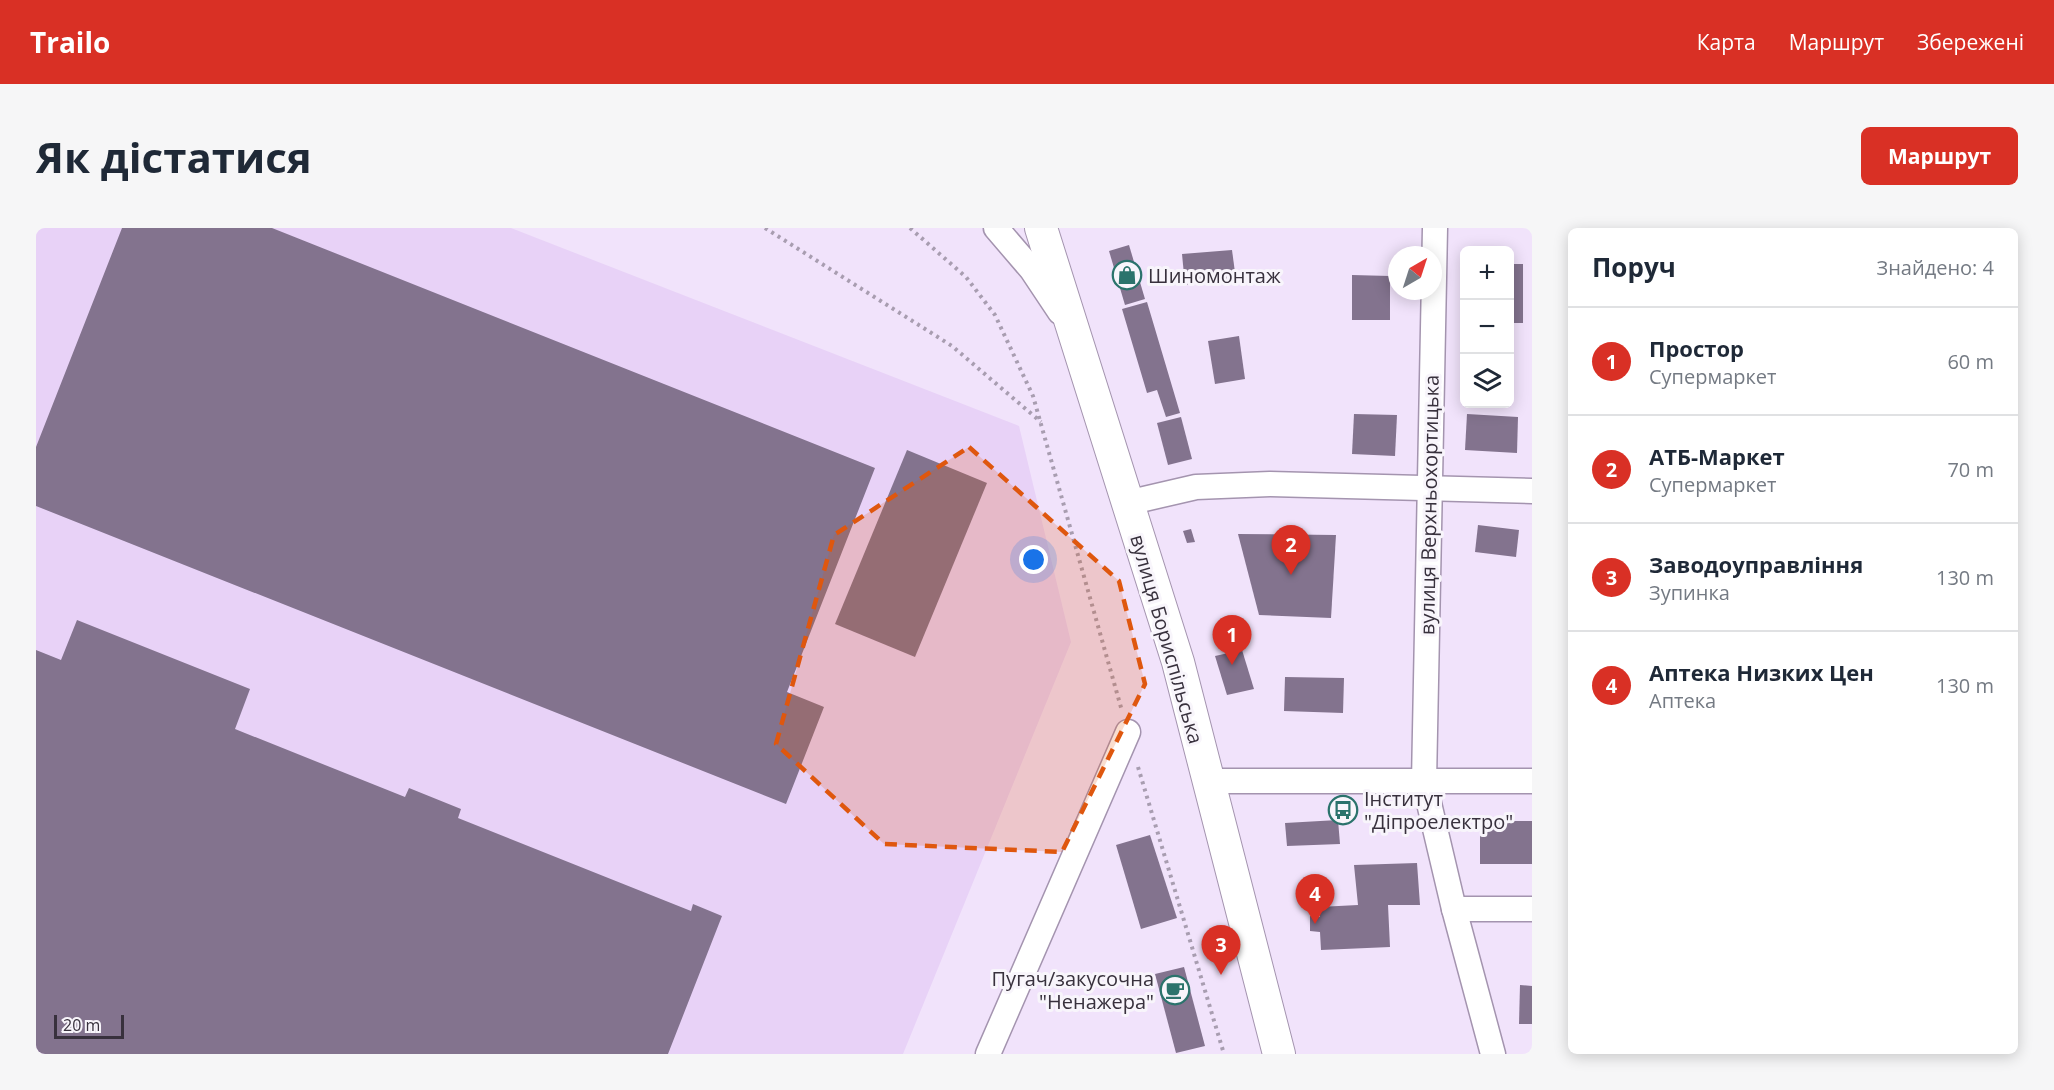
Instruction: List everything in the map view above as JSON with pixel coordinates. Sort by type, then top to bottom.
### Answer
[{"type":"main road","name":"вулиця Бориспільська","points":[[1041,228],[1178,662],[1279,1054]]},
{"type":"street","points":[[996,228],[1032,270],[1074,332]]},
{"type":"street","name":"вулиця Верхньохортицька","points":[[1435,228],[1424,782],[1454,909],[1493,1054]]},
{"type":"street","points":[[1127,503],[1196,487],[1260,484],[1532,491]]},
{"type":"street","points":[[988,1054],[1128,732]]},
{"type":"street","points":[[1208,781],[1532,781]]},
{"type":"street","points":[[1454,909],[1532,909]]},
{"type":"path","points":[[765,228],[952,346],[1041,422]]},
{"type":"path","points":[[910,228],[966,277],[995,315],[1033,396],[1128,732],[1224,1054]]},
{"type":"highlighted area","points":[[969,447],[1119,581],[1145,684],[1062,852],[884,844],[776,744],[834,535]]},
{"type":"shaded area","points":[[36,228],[511,228],[1019,426],[1071,642],[903,1054],[36,1054]]},
{"type":"building","points":[[122,228],[272,228],[875,468],[787,692],[824,707],[786,804],[36,506],[36,447]]},
{"type":"building","name":"Шиномонтаж","points":[[1129,245],[1145,299],[1125,305],[1109,251]]},
{"type":"building","points":[[1232,250],[1236,280],[1185,285],[1182,254]]},
{"type":"building","points":[[1514,264],[1523,264],[1523,323],[1514,323]]},
{"type":"building","points":[[1352,275],[1388,276],[1390,320],[1352,320]]},
{"type":"building","points":[[1147,302],[1180,413],[1166,417],[1157,390],[1147,393],[1122,309]]},
{"type":"building","points":[[1239,336],[1245,379],[1215,384],[1208,341]]},
{"type":"building","points":[[1354,414],[1397,415],[1395,456],[1352,454]]},
{"type":"building","points":[[1467,414],[1518,417],[1517,453],[1465,450]]},
{"type":"building","points":[[1181,417],[1192,459],[1168,465],[1157,423]]},
{"type":"building","points":[[907,450],[987,483],[915,657],[835,624]]},
{"type":"building","points":[[1478,525],[1519,530],[1516,557],[1475,552]]},
{"type":"building","points":[[1191,529],[1195,542],[1187,543],[1183,531]]},
{"type":"building","points":[[1238,534],[1336,535],[1331,618],[1259,615]]},
{"type":"building","points":[[77,620],[250,689],[235,729],[405,797],[409,788],[461,809],[458,818],[691,911],[693,904],[722,916],[668,1054],[36,1054],[36,650],[61,660]]},
{"type":"building","points":[[1242,650],[1254,689],[1227,695],[1215,656]]},
{"type":"building","points":[[1285,677],[1344,678],[1343,713],[1284,711]]},
{"type":"building","points":[[1338,820],[1340,844],[1287,846],[1285,823]]},
{"type":"building","points":[[1480,821],[1532,821],[1532,864],[1480,864]]},
{"type":"building","points":[[1150,835],[1177,918],[1141,929],[1116,845]]},
{"type":"building","points":[[1417,863],[1420,905],[1388,905],[1390,947],[1321,950],[1320,932],[1310,931],[1310,916],[1320,917],[1319,907],[1358,905],[1354,865]]},
{"type":"building","points":[[1184,967],[1205,1046],[1176,1053],[1155,974]]},
{"type":"building","points":[[1520,985],[1532,986],[1532,1024],[1519,1024]]},
{"type":"place","name":"Шиномонтаж","points":[[1127,275]]},
{"type":"place","name":"АТБ-Маркет","points":[[1291,575]]},
{"type":"place","name":"Простор","points":[[1232,665]]},
{"type":"place","name":"Інститут \"Діпроелектро\"","points":[[1343,810]]},
{"type":"place","name":"Аптека Низких Цен","points":[[1315,924]]},
{"type":"place","name":"Заводоуправління","points":[[1221,975]]},
{"type":"place","name":"Пугач/закусочна \"Ненажера\"","points":[[1175,990]]}]
